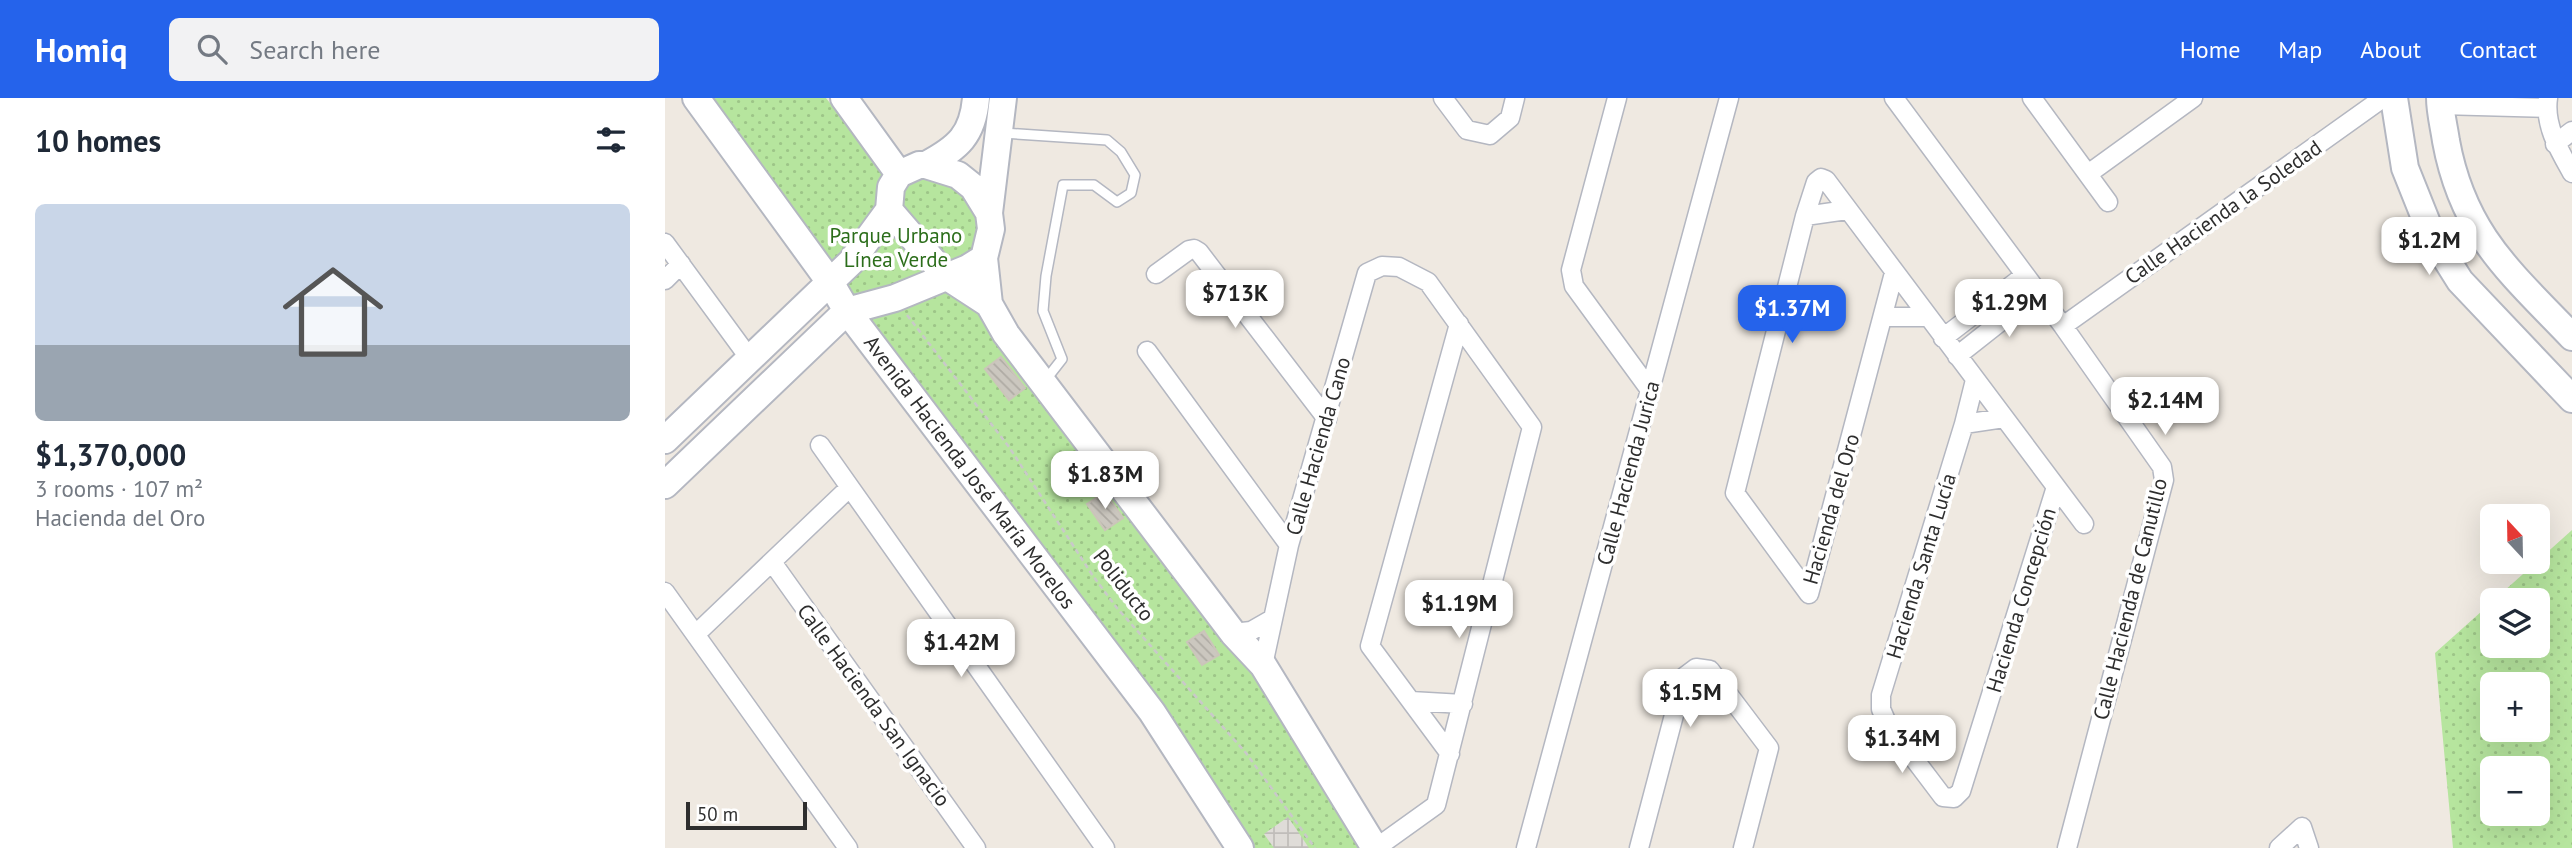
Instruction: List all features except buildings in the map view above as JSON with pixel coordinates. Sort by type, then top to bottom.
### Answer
[{"type":"main road","name":"Avenida Hacienda José María Morelos","points":[[696,98],[830,282],[847,311],[1152,712],[1240,848]]},
{"type":"main road","points":[[843,98],[898,174]]},
{"type":"main road","points":[[926,165],[947,154],[965,139],[975,114],[976,98]]},
{"type":"main road","points":[[1003,98],[989,213],[991,229],[984,258],[989,304],[1006,334],[1233,633],[1263,664],[1375,848]]},
{"type":"main road","points":[[2394,98],[2405,168],[2433,238],[2460,281],[2572,399]]},
{"type":"main road","points":[[2440,102],[2452,172],[2469,216],[2492,253],[2572,337]]},
{"type":"main road","points":[[665,440],[851,262],[889,210],[891,187],[898,174],[919,165],[926,165],[958,176],[973,187],[989,213]]},
{"type":"main road","points":[[889,210],[946,276],[989,304]]},
{"type":"main road","points":[[665,485],[847,311],[895,298],[968,268],[984,258]]},
{"type":"street","points":[[1443,98],[1467,130],[1490,135],[1510,118],[1515,98]]},
{"type":"street","points":[[1617,98],[1571,270],[1574,286],[1650,390]]},
{"type":"street","name":"Calle Hacienda Jurica","points":[[1526,848],[1729,98]]},
{"type":"street","name":"Calle Hacienda de Canutillo","points":[[1894,98],[2063,326],[2162,467],[2164,480],[2067,848]]},
{"type":"street","points":[[2032,98],[2108,202]]},
{"type":"street","points":[[2088,174],[2193,98]]},
{"type":"street","name":"Calle Hacienda la Soledad","points":[[2063,326],[2383,98]]},
{"type":"street","points":[[2440,102],[2547,103],[2555,144],[2572,173]]},
{"type":"street","points":[[2555,144],[2572,131]]},
{"type":"street","name":"Hacienda del Oro","points":[[1821,178],[1826,180],[1894,273],[1809,594],[1735,493],[1805,216],[1816,182],[1821,178]]},
{"type":"street","points":[[1805,216],[1847,210]]},
{"type":"street","points":[[665,243],[750,359]]},
{"type":"street","points":[[1156,274],[1189,250],[1199,252],[1327,419]]},
{"type":"street","points":[[665,280],[681,264]]},
{"type":"street","name":"Calle Hacienda Cano","points":[[1263,664],[1289,545],[1367,273],[1382,267],[1399,267],[1414,273],[1428,282],[1459,324]]},
{"type":"street","points":[[1894,273],[2084,524]]},
{"type":"street","points":[[1944,338],[2025,275]]},
{"type":"street","points":[[1957,356],[2038,292]]},
{"type":"street","points":[[1884,317],[1928,317]]},
{"type":"street","points":[[1375,848],[1436,805],[1532,427],[1459,324]]},
{"type":"street","points":[[1450,754],[1370,646],[1459,324]]},
{"type":"street","points":[[1147,351],[1289,545]]},
{"type":"street","name":"Hacienda Santa Lucía","points":[[1881,709],[1881,695],[1975,380]]},
{"type":"street","points":[[1964,424],[2004,418]]},
{"type":"street","points":[[820,445],[1105,848]]},
{"type":"street","name":"Hacienda Concepción","points":[[1881,709],[1887,723],[1943,797],[1954,798],[1961,791],[2056,487]]},
{"type":"street","points":[[696,634],[849,488]]},
{"type":"street","name":"Calle Hacienda San Ignacio","points":[[772,562],[976,848]]},
{"type":"street","points":[[665,592],[848,848]]},
{"type":"street","points":[[1233,633],[1251,631],[1272,619]]},
{"type":"street","points":[[1639,848],[1684,677],[1696,668],[1710,670],[1769,748],[1743,848]]},
{"type":"street","points":[[1411,701],[1462,704]]},
{"type":"street","points":[[2279,848],[2302,827],[2309,848]]},
{"type":"lane","points":[[998,133],[1107,140],[1121,152],[1135,175],[1131,193],[1117,202],[1094,185],[1063,185],[1045,276],[1043,311],[1062,359],[1043,383]]},
{"type":"path","name":"Poliducto","points":[[895,298],[1009,447],[1093,576],[1117,608],[1164,657],[1246,753],[1315,848]]},
{"type":"green space","name":"Parque Urbano Línea Verde","points":[[711,98],[826,98],[862,144],[925,175],[972,181],[980,247],[960,262],[1223,639],[1256,678],[1364,848],[1255,848],[1185,740],[866,321]]},
{"type":"green space","points":[[2572,530],[2572,848],[2453,848],[2435,653],[2480,613],[2480,658],[2550,658],[2550,588],[2507,588],[2523,574],[2550,574],[2550,550]]},
{"type":"shaded area","points":[[1288,817],[1309,848],[1274,848],[1264,834]]}]
